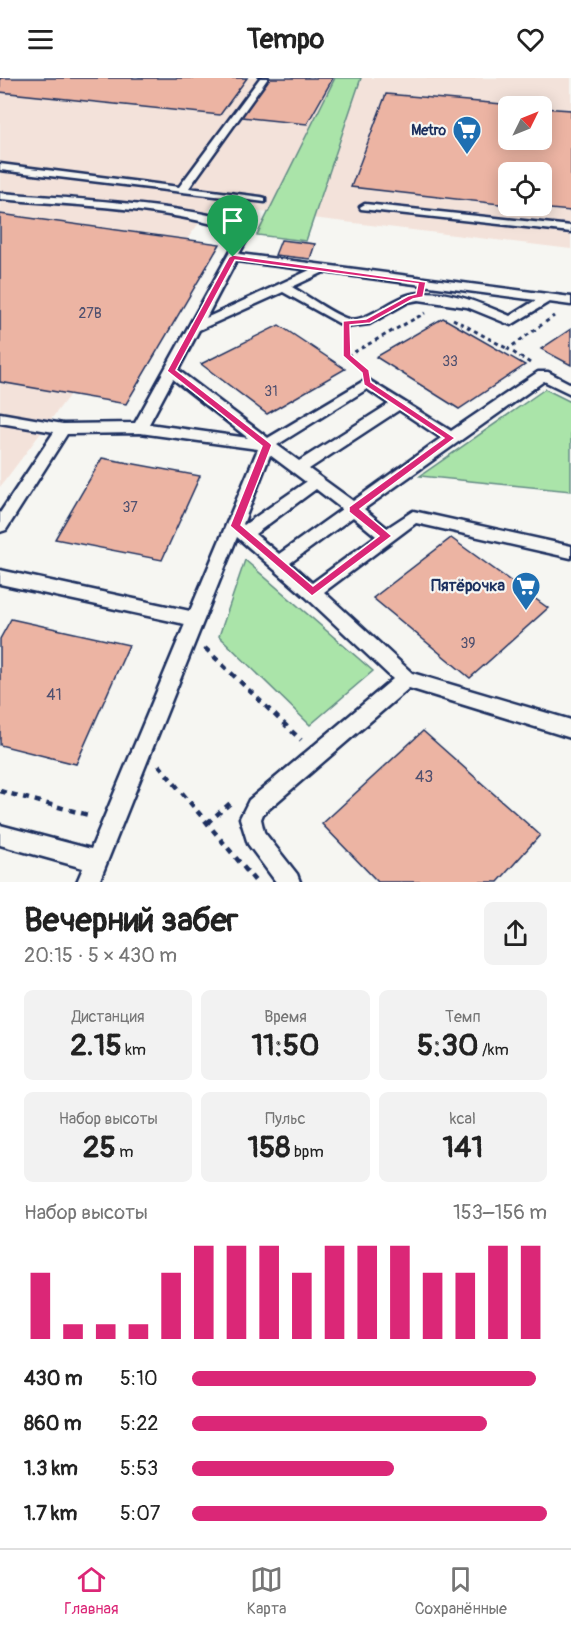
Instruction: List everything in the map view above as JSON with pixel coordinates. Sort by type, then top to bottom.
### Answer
[{"type":"lane","points":[[182,190],[264,78]]},
{"type":"lane","points":[[0,167],[261,200]]},
{"type":"lane","points":[[0,196],[148,209],[216,220],[247,230],[140,428]]},
{"type":"lane","points":[[365,207],[571,229]]},
{"type":"lane","points":[[233,257],[571,301]]},
{"type":"lane","points":[[195,328],[322,269]]},
{"type":"lane","points":[[420,296],[423,282]]},
{"type":"lane","points":[[283,287],[346,323],[368,321],[411,297],[420,296],[472,304],[511,321],[547,298]]},
{"type":"lane","points":[[171,371],[387,536]]},
{"type":"lane","points":[[278,563],[451,438],[543,375],[571,390]]},
{"type":"lane","points":[[0,418],[63,429],[140,428],[267,445],[367,383],[451,438]]},
{"type":"lane","points":[[298,469],[399,404]]},
{"type":"lane","points":[[0,526],[63,429]]},
{"type":"lane","points":[[88,882],[197,620],[239,530],[267,445]]},
{"type":"lane","points":[[239,530],[316,482]]},
{"type":"lane","points":[[312,592],[413,517],[571,552]]},
{"type":"lane","points":[[239,530],[312,592],[406,679],[571,729]]},
{"type":"lane","points":[[0,577],[197,620]]},
{"type":"lane","points":[[289,882],[255,837],[250,818],[256,807],[406,679]]},
{"type":"lane","points":[[0,835],[97,861]]},
{"type":"path","points":[[347,356],[429,310]]},
{"type":"path","points":[[508,350],[562,311]]},
{"type":"path","points":[[449,316],[540,369],[543,375]]},
{"type":"path","points":[[346,323],[347,356],[366,372],[367,383]]},
{"type":"path","points":[[203,645],[303,741]]},
{"type":"path","points":[[294,749],[311,734]]},
{"type":"path","points":[[158,765],[256,882]]},
{"type":"path","points":[[0,792],[113,822]]},
{"type":"path","points":[[207,823],[242,794]]},
{"type":"shaded area","points":[[0,78],[571,78],[571,249],[212,206],[0,487]]},
{"type":"green space","points":[[335,78],[361,78],[306,241],[257,235]]},
{"type":"green space","points":[[545,389],[571,402],[571,491],[420,476]]},
{"type":"green space","points":[[245,560],[373,671],[310,725],[219,636]]},
{"type":"building","points":[[0,78],[247,78],[220,115],[0,92]]},
{"type":"building","points":[[269,78],[333,78],[307,124],[241,117]]},
{"type":"building","name":"Metro","points":[[386,94],[498,104],[498,150],[552,150],[552,109],[571,110],[571,211],[552,209],[552,162],[498,162],[498,204],[351,187]]},
{"type":"building","points":[[0,214],[220,244],[126,404],[0,382]]},
{"type":"building","points":[[281,240],[315,244],[310,259],[275,255]]},
{"type":"building","points":[[443,318],[525,365],[459,409],[376,357]]},
{"type":"building","points":[[279,325],[345,369],[267,414],[201,364]]},
{"type":"building","points":[[571,329],[571,365],[541,349]]},
{"type":"building","points":[[102,458],[200,476],[162,560],[55,539]]},
{"type":"building","points":[[451,538],[548,608],[470,678],[373,598]]},
{"type":"building","points":[[11,619],[129,645],[76,764],[0,745],[0,639]]},
{"type":"building","points":[[423,731],[540,835],[498,882],[378,882],[322,824]]},
{"type":"place","name":"Metro","points":[[467,156]]},
{"type":"place","name":"Пятёрочка","points":[[526,612]]},
{"type":"route","points":[[233,257],[423,282],[420,296],[411,297],[368,321],[356,324],[346,323],[347,356],[366,372],[367,383],[451,438],[353,509],[387,536],[312,592],[235,526],[267,445],[171,371],[233,257]]}]
